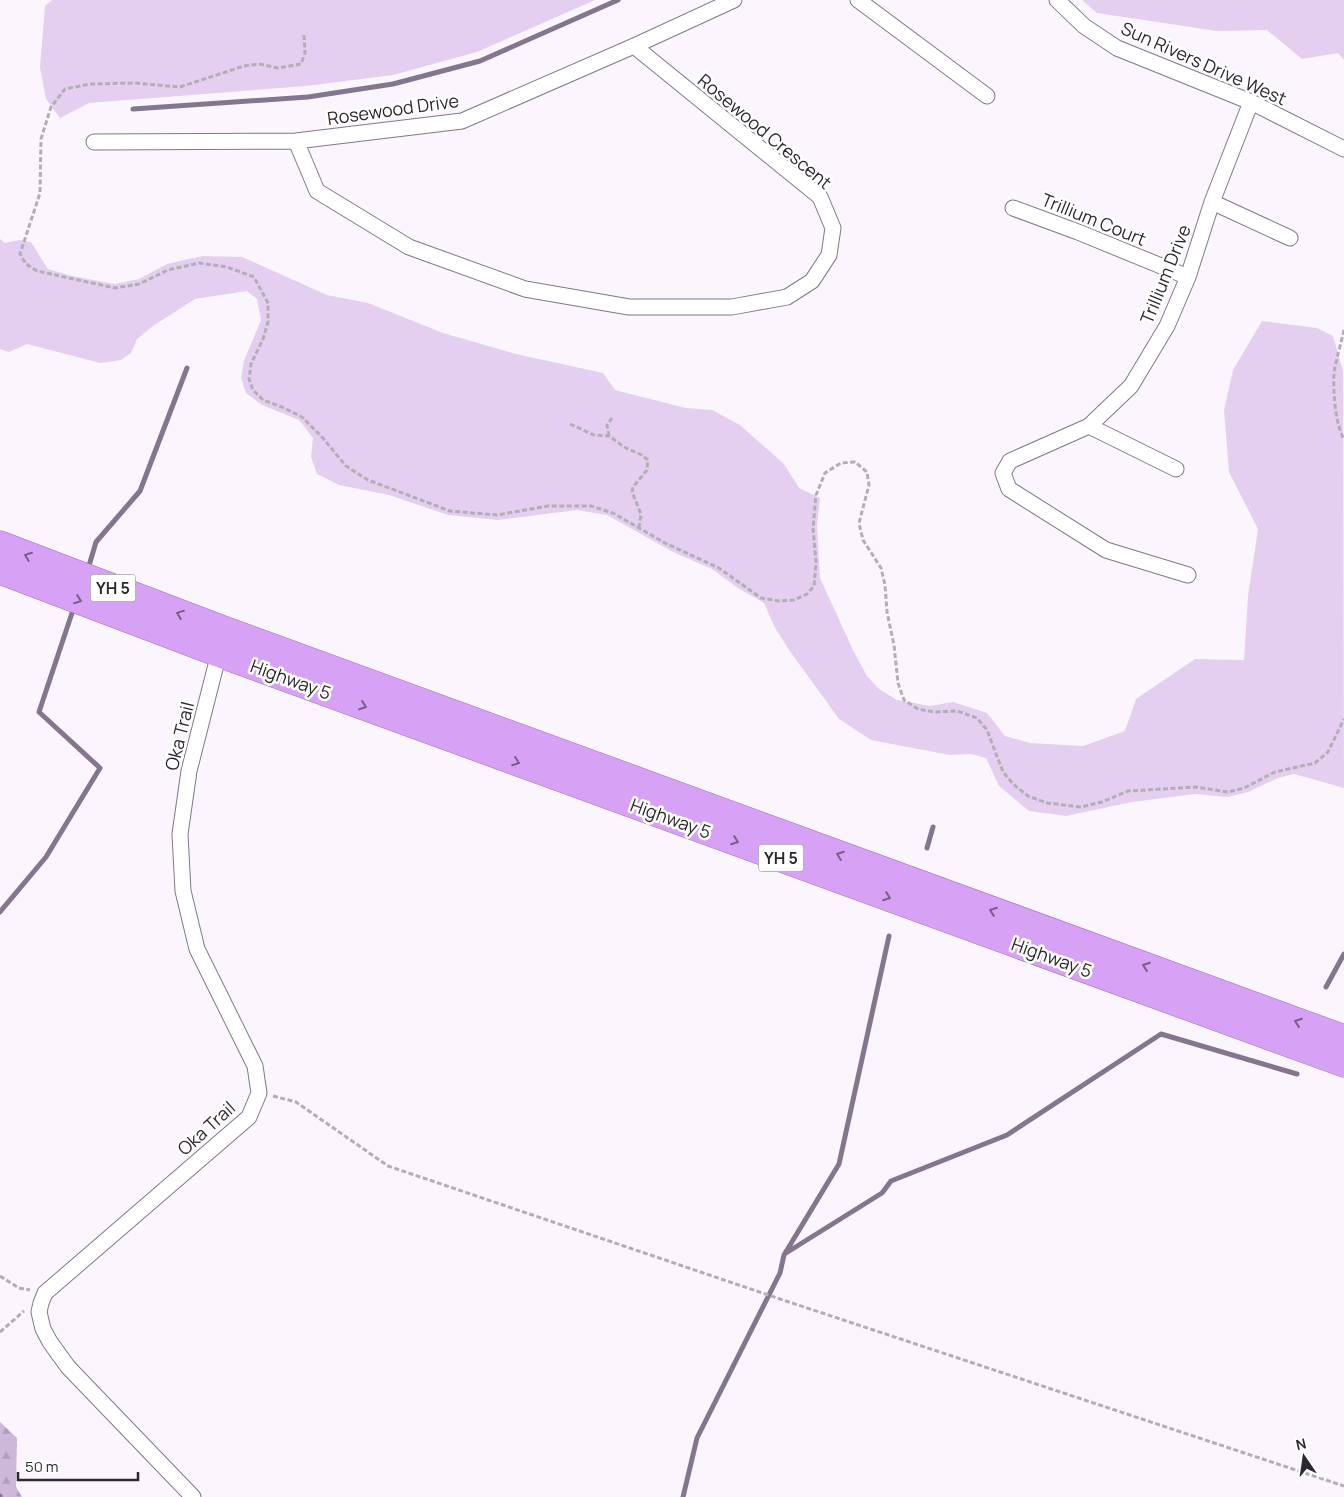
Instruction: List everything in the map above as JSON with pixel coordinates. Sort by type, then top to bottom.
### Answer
[{"type":"highway","name":"Highway 5","points":[[0,546],[226,631],[1344,1039]]},
{"type":"highway","name":"Highway 5","points":[[0,570],[219,653],[1344,1063]]},
{"type":"street","name":"Rosewood Drive","points":[[94,142],[296,141],[462,121],[734,0]]},
{"type":"street","points":[[858,0],[987,96]]},
{"type":"street","name":"Sun Rivers Drive West","points":[[1057,0],[1084,26],[1117,48],[1251,102],[1344,148]]},
{"type":"street","name":"Rosewood Crescent","points":[[296,141],[317,191],[409,247],[524,289],[629,307],[732,307],[787,296],[812,281],[829,255],[833,228],[820,197],[634,46]]},
{"type":"street","name":"Trillium Drive","points":[[1188,575],[1106,550],[1009,489],[1003,473],[1010,461],[1090,426],[1130,386],[1167,326],[1188,277],[1212,202],[1251,102]]},
{"type":"street","points":[[1212,202],[1290,238]]},
{"type":"street","name":"Trillium Court","points":[[1013,208],[1078,232],[1188,277]]},
{"type":"street","points":[[1090,426],[1176,469]]},
{"type":"street","name":"Oka Trail","points":[[46,1292],[249,1117],[259,1093],[255,1066],[197,949],[183,891],[180,834],[189,771],[219,653]]},
{"type":"street","points":[[46,1292],[40,1303],[40,1320],[43,1329],[68,1367],[194,1497]]},
{"type":"path","points":[[304,35],[304,53],[301,64],[278,68],[259,64],[244,66],[180,87],[134,83],[90,84],[65,89],[51,107],[41,139],[40,193],[20,254],[26,264],[38,271],[116,288],[139,284],[168,270],[199,262],[227,267],[254,278],[268,303],[268,322],[263,340],[251,364],[249,379],[253,390],[263,400],[302,417],[322,437],[346,466],[368,480],[450,511],[497,515],[548,506],[591,506],[613,514],[665,543],[719,568],[762,598],[779,601],[794,600],[807,594],[814,586],[816,562],[813,528],[816,495],[826,473],[841,463],[855,462],[867,472],[869,484],[859,523],[863,540],[881,568],[894,645],[898,683],[904,700],[918,709],[934,712],[957,711],[977,718],[987,730],[1003,772],[1012,784],[1028,796],[1047,803],[1081,807],[1102,802],[1128,792],[1196,787],[1228,792],[1244,788],[1275,772],[1315,763],[1328,752],[1344,719]]},
{"type":"path","points":[[1344,330],[1334,372],[1336,409],[1340,433],[1344,439]]},
{"type":"path","points":[[609,436],[607,425],[612,418]]},
{"type":"path","points":[[570,424],[594,435],[609,436],[624,447],[642,455],[648,460],[647,470],[632,492],[641,514],[639,529]]},
{"type":"path","points":[[259,1093],[296,1102],[388,1166],[1344,1486]]},
{"type":"path","points":[[0,1276],[19,1288],[46,1292]]},
{"type":"shaded area","points":[[52,0],[595,0],[477,52],[393,75],[306,86],[89,103],[60,118],[46,99],[40,67],[45,6]]},
{"type":"shaded area","points":[[1082,0],[1344,0],[1344,60],[1338,53],[1302,59],[1267,30],[1217,31],[1097,13]]},
{"type":"shaded area","points":[[0,239],[5,243],[19,240],[31,242],[48,269],[72,276],[115,284],[139,279],[167,264],[202,256],[242,257],[327,295],[368,303],[443,333],[516,354],[603,373],[615,390],[686,408],[712,410],[740,425],[784,464],[799,488],[820,498],[817,526],[820,578],[853,650],[867,676],[879,689],[897,700],[930,706],[953,702],[987,713],[1005,736],[1030,743],[1083,746],[1125,731],[1136,699],[1195,659],[1244,660],[1248,596],[1258,529],[1229,472],[1224,410],[1233,370],[1262,321],[1317,328],[1333,336],[1343,371],[1344,788],[1294,774],[1278,778],[1248,792],[1228,797],[1195,794],[1132,802],[1066,816],[1029,811],[999,786],[986,758],[971,754],[950,755],[871,740],[839,719],[789,650],[774,626],[764,603],[738,588],[712,569],[673,552],[607,515],[577,510],[498,520],[448,515],[389,495],[339,485],[317,474],[311,457],[313,438],[299,420],[262,405],[246,393],[241,378],[244,361],[261,320],[257,299],[247,291],[195,299],[153,326],[137,339],[131,353],[121,360],[100,363],[27,344],[9,352],[0,349]]},
{"type":"green space","points":[[0,1422],[17,1438],[16,1487],[22,1497],[0,1497]]},
{"type":"waterway","points":[[133,109],[308,97],[393,84],[480,61],[618,0]]},
{"type":"waterway","points":[[88,569],[96,542],[140,491],[187,368]]},
{"type":"waterway","points":[[0,912],[46,857],[100,768],[39,712],[74,607]]},
{"type":"waterway","points":[[927,848],[933,827]]},
{"type":"waterway","points":[[683,1497],[697,1438],[780,1273],[784,1255],[839,1164],[889,936]]},
{"type":"waterway","points":[[1326,987],[1344,954]]},
{"type":"waterway","points":[[786,1253],[882,1193],[891,1181],[1007,1135],[1161,1034],[1297,1074]]}]
